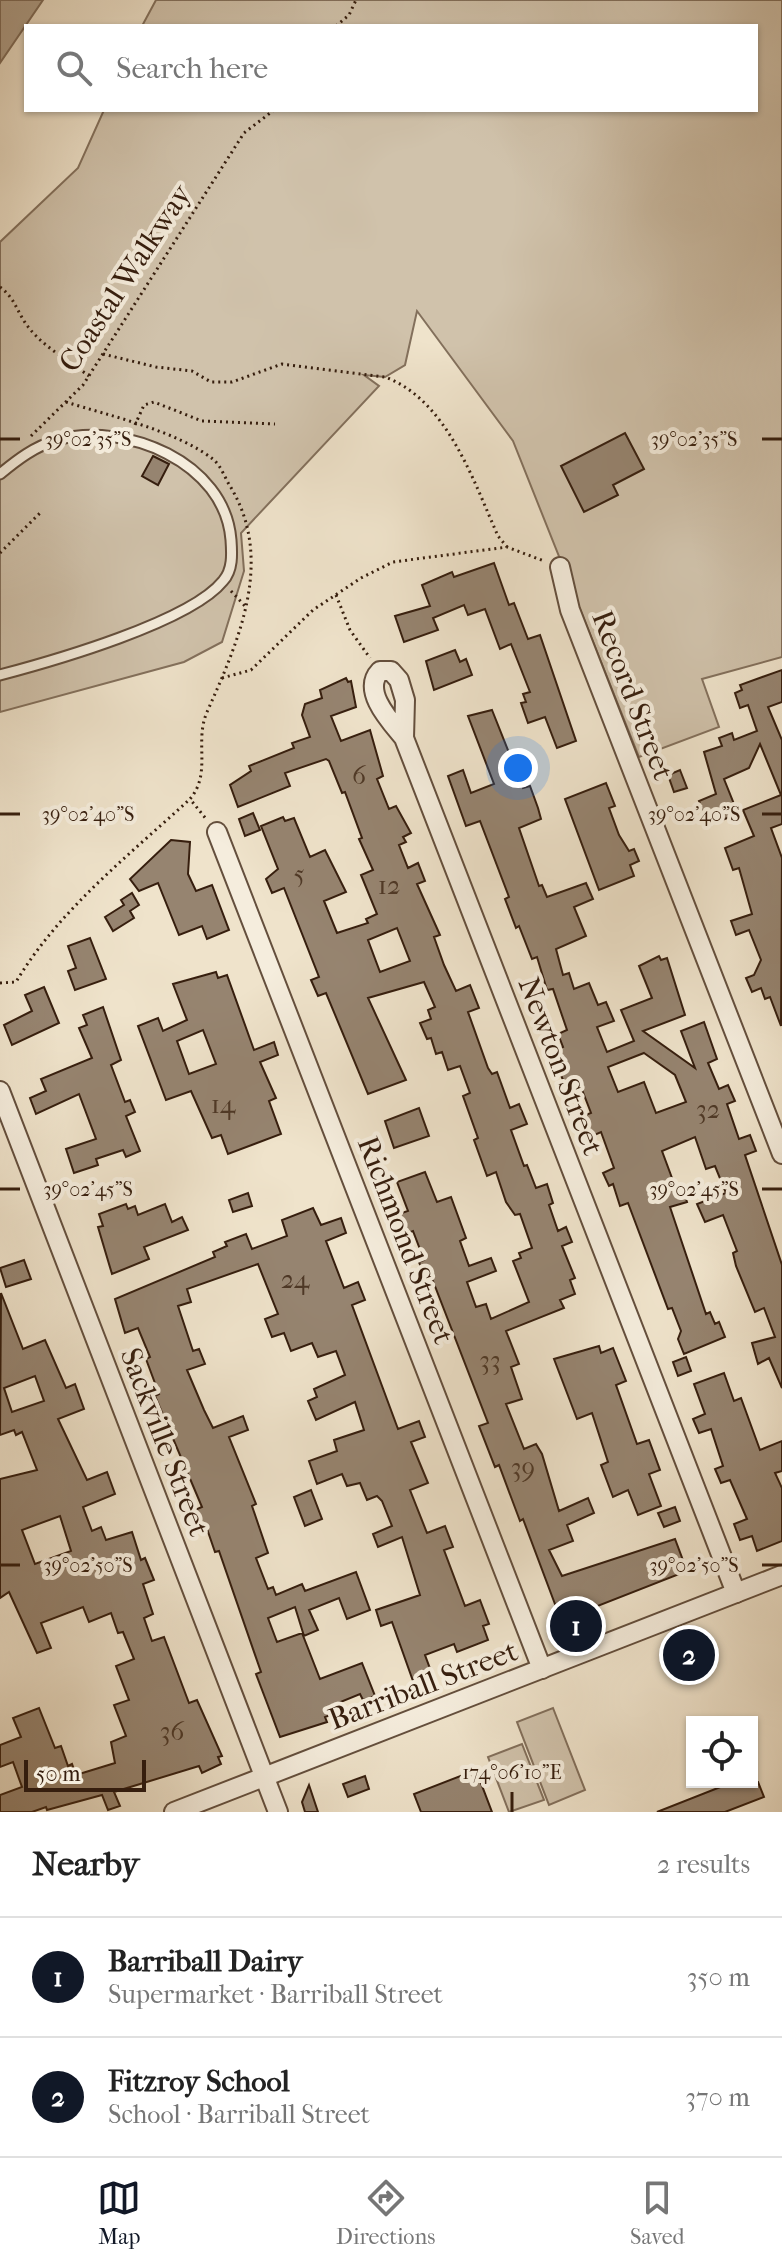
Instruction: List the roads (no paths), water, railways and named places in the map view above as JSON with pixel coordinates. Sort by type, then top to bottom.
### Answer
[{"type":"street","name":"Record Street","points":[[560,567],[570,610],[778,1129],[782,1154]]},
{"type":"street","name":"Newton Street","points":[[404,738],[402,688],[391,671],[380,671],[374,678],[376,695],[404,738],[736,1593]]},
{"type":"street","name":"Richmond Street","points":[[217,832],[542,1669]]},
{"type":"street","name":"Sackville Street","points":[[1,1096],[278,1812]]},
{"type":"street","name":"Barriball Street","points":[[174,1812],[782,1575]]},
{"type":"lane","points":[[0,474],[36,447],[55,440],[96,436],[130,440],[165,451],[196,475],[213,494],[231,531],[232,554],[223,582],[196,602],[88,650],[0,675]]},
{"type":"place","name":"Barriball Dairy","points":[[576,1626]]},
{"type":"place","name":"Fitzroy School","points":[[689,1655]]}]
